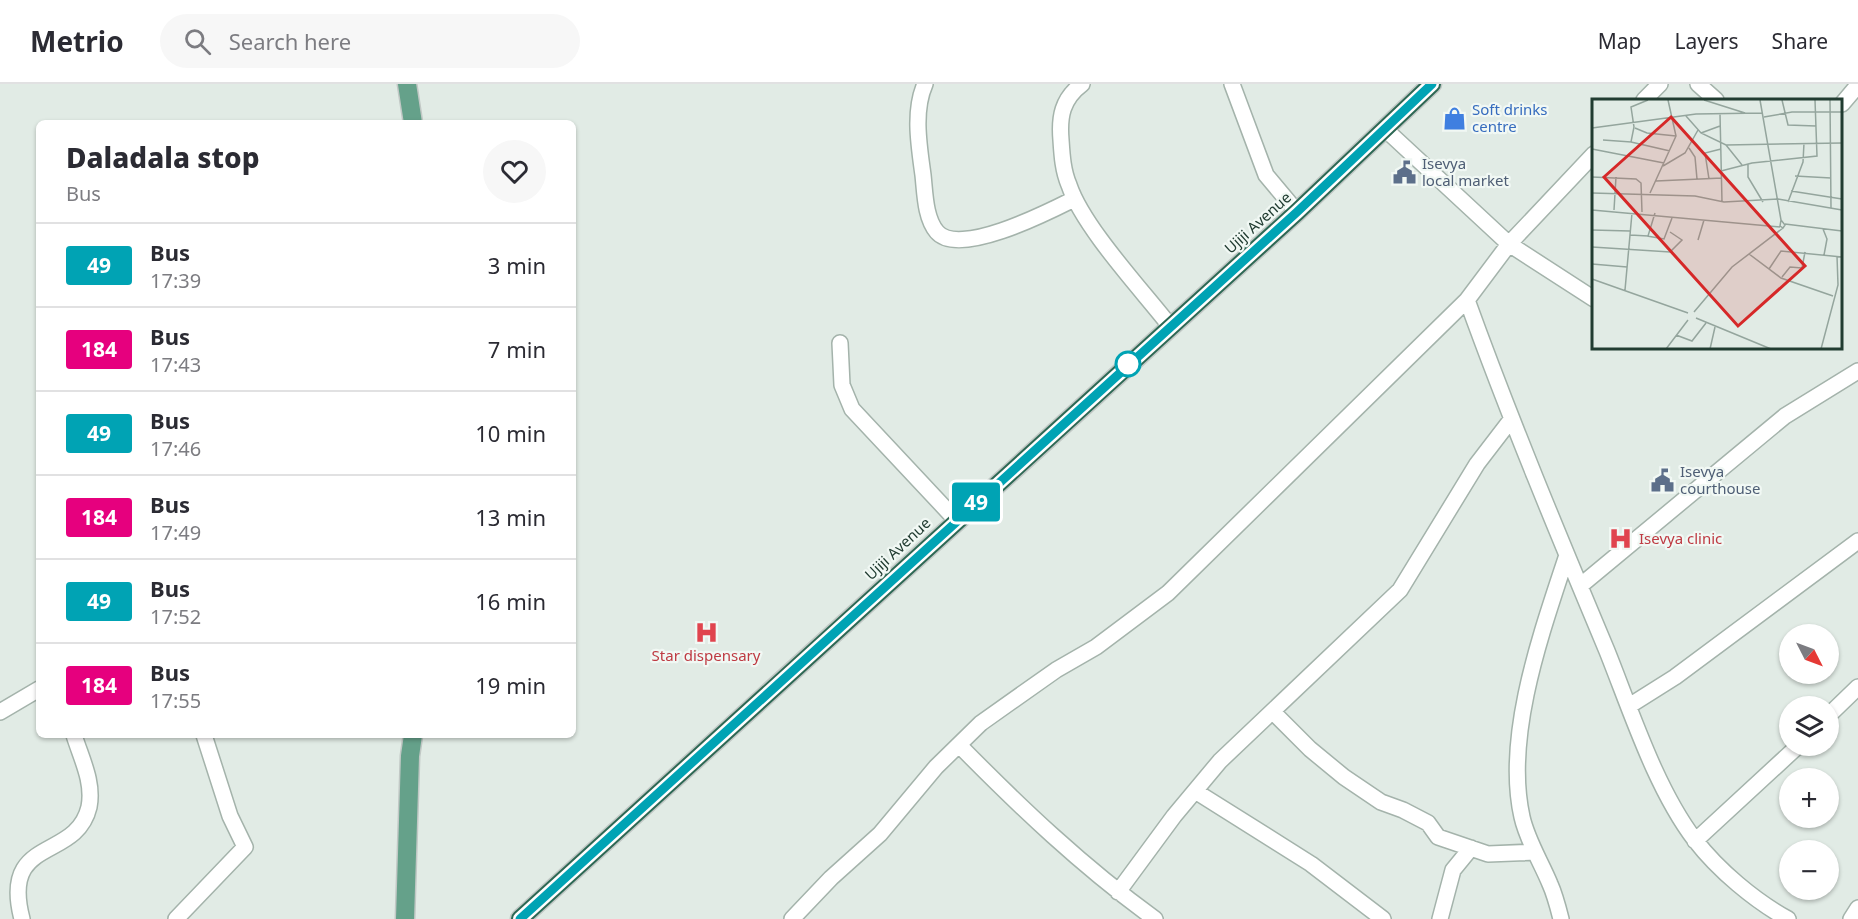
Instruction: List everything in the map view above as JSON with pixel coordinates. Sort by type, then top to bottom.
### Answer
[{"type":"highway","name":"Ujiji Avenue","points":[[520,919],[1297,212],[1432,84]]},
{"type":"main road","points":[[407,84],[413,120]]},
{"type":"main road","points":[[406,917],[410,756],[413,738]]},
{"type":"street","points":[[925,84],[918,107],[922,168],[931,222],[942,237],[951,239],[986,237],[1074,199]]},
{"type":"street","points":[[1082,84],[1063,106],[1059,127],[1064,169],[1074,199],[1118,261],[1170,326]]},
{"type":"street","points":[[1232,84],[1266,174],[1297,212]]},
{"type":"street","points":[[1645,99],[1660,84]]},
{"type":"street","points":[[1698,84],[1715,99]]},
{"type":"street","points":[[1843,103],[1858,85]]},
{"type":"street","points":[[1385,129],[1509,244],[1592,298]]},
{"type":"street","points":[[792,919],[831,878],[880,834],[936,767],[993,713],[1096,646],[1168,593],[1467,300],[1509,244],[1592,156]]},
{"type":"street","points":[[1467,300],[1510,421],[1668,799],[1695,841],[1752,897],[1788,919]]},
{"type":"street","points":[[840,343],[842,385],[852,409],[956,520]]},
{"type":"street","points":[[1580,586],[1785,416],[1858,371]]},
{"type":"street","points":[[1118,892],[1195,790],[1227,753],[1400,590],[1477,464],[1510,421]]},
{"type":"street","points":[[1629,706],[1675,677],[1858,542]]},
{"type":"street","points":[[1561,919],[1552,887],[1535,852],[1523,819],[1516,760],[1524,708],[1566,558]]},
{"type":"street","points":[[1839,705],[1858,687]]},
{"type":"street","points":[[0,712],[36,691]]},
{"type":"street","points":[[1272,712],[1310,749],[1362,790],[1381,802],[1428,823],[1438,837],[1488,854],[1535,852]]},
{"type":"street","points":[[21,919],[3,877],[10,864],[73,830],[85,817],[88,807],[90,782],[75,738]]},
{"type":"street","points":[[176,919],[245,847],[230,816],[205,738]]},
{"type":"street","points":[[958,745],[1063,845],[1118,892],[1155,919]]},
{"type":"street","points":[[1695,841],[1787,756]]},
{"type":"street","points":[[1195,790],[1311,864],[1383,919]]},
{"type":"street","points":[[1440,919],[1453,870],[1471,848]]},
{"type":"street","points":[[1851,919],[1858,908]]},
{"type":"bus line","name":"49","points":[[520,919],[1297,212],[1432,84]]},
{"type":"place","name":"Soft drinks centre","points":[[1454,119]]},
{"type":"place","name":"Isevya local market","points":[[1404,173]]},
{"type":"place","name":"Isevya courthouse","points":[[1662,481]]},
{"type":"place","name":"Isevya clinic","points":[[1621,539]]},
{"type":"place","name":"Star dispensary","points":[[706,632]]}]
